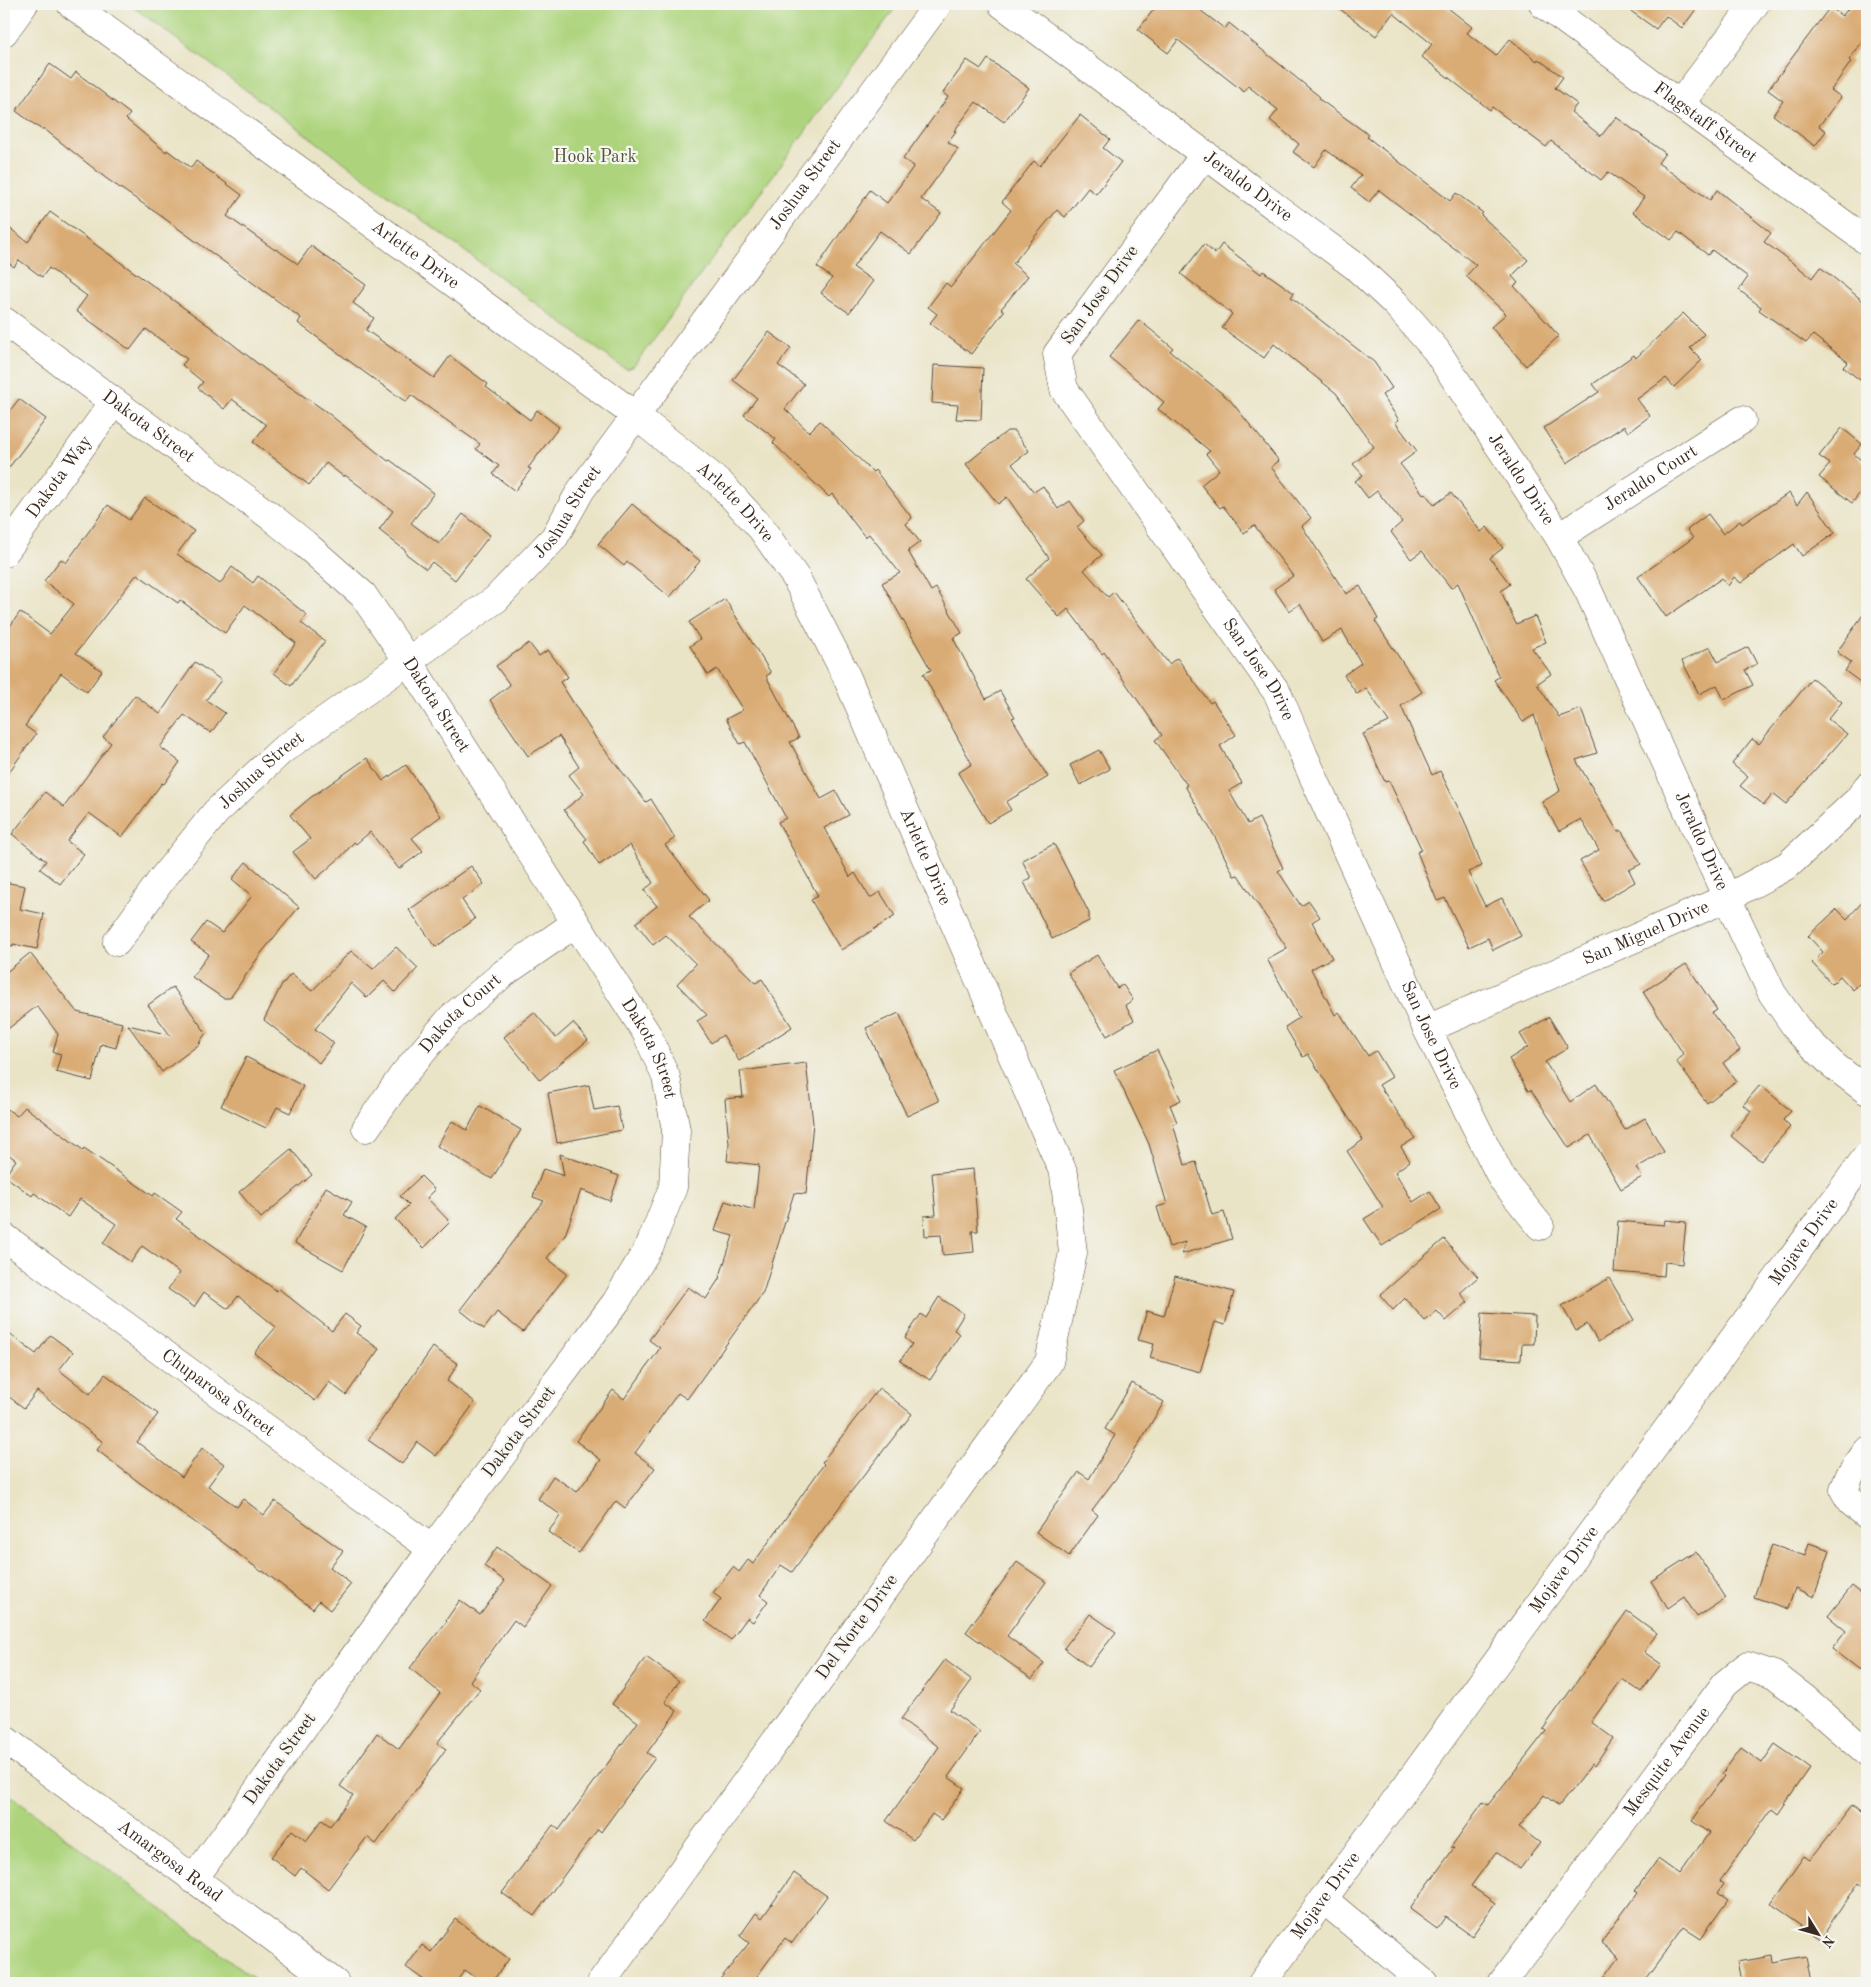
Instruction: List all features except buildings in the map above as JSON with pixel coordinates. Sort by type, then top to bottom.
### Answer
[{"type":"street","points":[[4,32],[24,4]]},
{"type":"street","name":"Arlette Drive","points":[[71,4],[635,415],[720,483],[761,528],[796,578],[844,671],[1064,1174],[1073,1253]]},
{"type":"street","name":"Joshua Street","points":[[118,942],[162,878],[216,812],[280,751],[496,599],[554,538],[581,490],[938,4]]},
{"type":"street","name":"Jeraldo Drive","points":[[1002,4],[1355,266],[1395,303],[1436,350],[1559,538],[1589,592],[1772,993],[1800,1033],[1833,1065],[1867,1092]]},
{"type":"street","name":"Flagstaff Street","points":[[1543,4],[1867,242]]},
{"type":"street","points":[[1680,104],[1755,4]]},
{"type":"street","name":"San Jose Drive","points":[[1204,154],[1057,354],[1064,389],[1278,694],[1426,1029],[1502,1180],[1540,1226]]},
{"type":"street","name":"Dakota Street","points":[[4,321],[305,544],[363,595],[408,661],[647,1034],[666,1077],[676,1130],[672,1187],[650,1245],[616,1302],[432,1549],[193,1880]]},
{"type":"street","name":"Dakota Way","points":[[4,553],[114,402]]},
{"type":"street","name":"Jeraldo Court","points":[[1559,538],[1742,420]]},
{"type":"street","name":"San Miguel Drive","points":[[1426,1029],[1727,898],[1788,865],[1858,800],[1867,787]]},
{"type":"street","name":"Dakota Court","points":[[366,1128],[403,1075],[451,1018],[504,973],[576,923]]},
{"type":"street","name":"Mojave Drive","points":[[1262,1983],[1867,1156]]},
{"type":"street","name":"Chuparosa Street","points":[[4,1236],[432,1549]]},
{"type":"street","name":"Del Norte Drive","points":[[601,1983],[1049,1362],[1073,1253]]},
{"type":"street","points":[[1867,1452],[1850,1475],[1844,1490],[1850,1502],[1867,1515]]},
{"type":"street","name":"Mesquite Avenue","points":[[1502,1983],[1725,1684],[1747,1666],[1774,1675],[1804,1698],[1867,1753]]},
{"type":"street","name":"Amargosa Road","points":[[4,1739],[335,1983]]},
{"type":"street","points":[[1323,1899],[1424,1983]]},
{"type":"green space","name":"Hook Park","points":[[129,4],[898,4],[634,366],[628,369],[622,367]]},
{"type":"green space","points":[[4,1791],[260,1983],[4,1983]]}]
